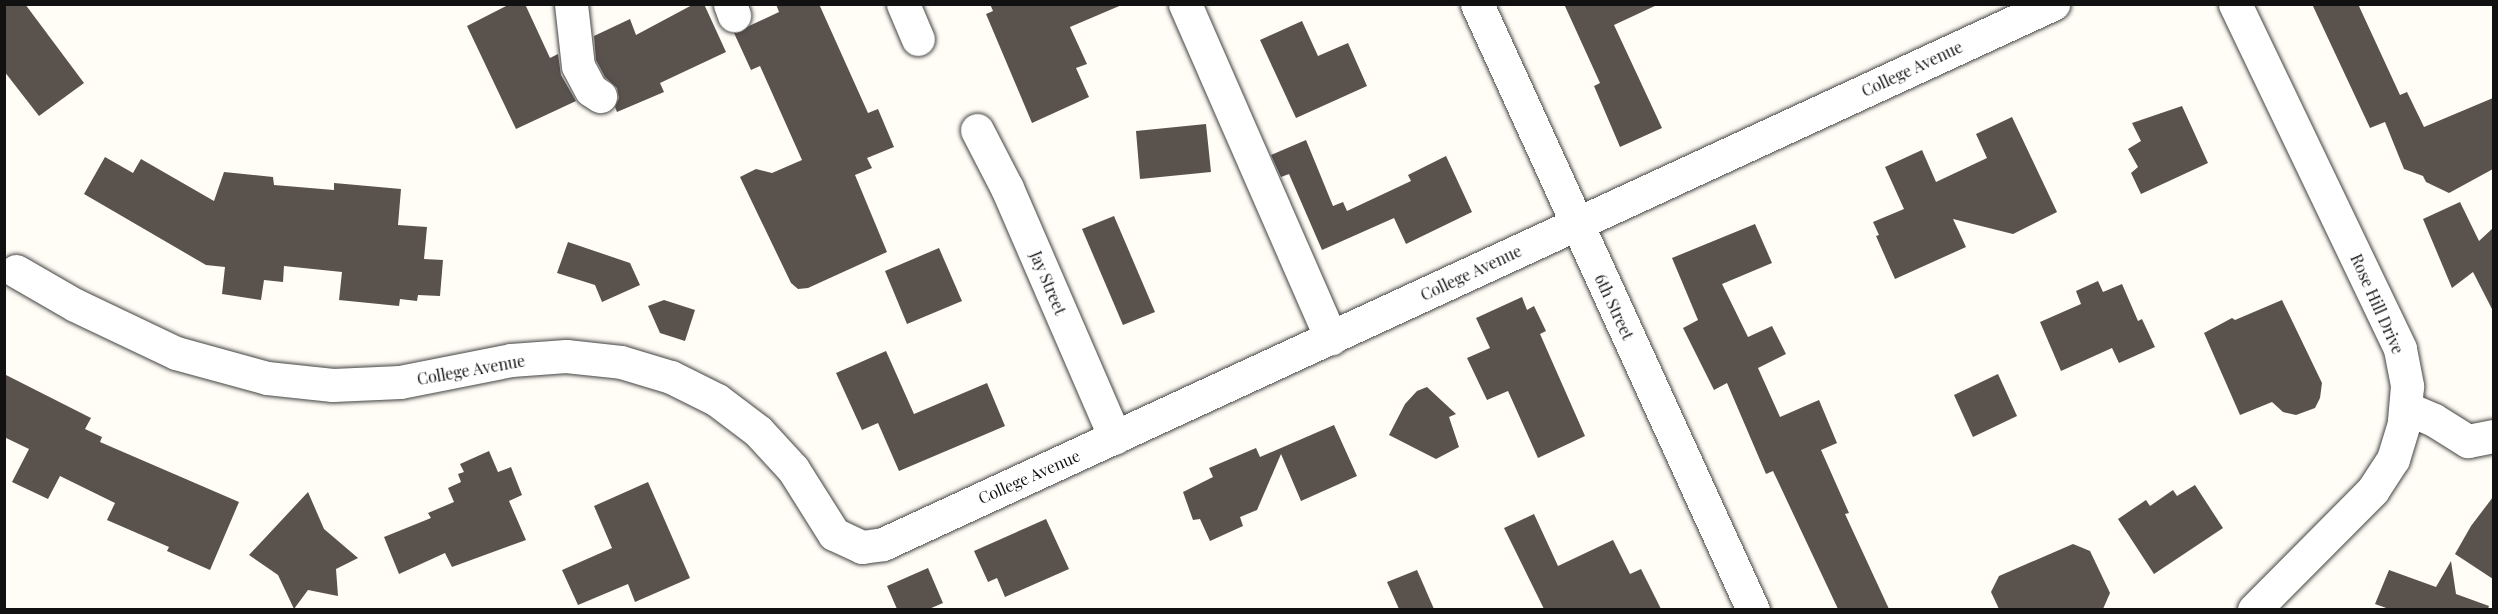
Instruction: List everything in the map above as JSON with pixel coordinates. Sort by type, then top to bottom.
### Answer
[{"type":"street","points":[[572,4],[578,66],[591,90],[600,96]]},
{"type":"street","points":[[903,4],[918,39]]},
{"type":"street","points":[[1185,4],[1332,338]]},
{"type":"street","name":"6th Street","points":[[1477,4],[1753,609]]},
{"type":"street","name":"College Avenue","points":[[16,271],[75,305],[176,353],[267,378],[333,385],[400,382],[511,360],[566,356],[621,362],[670,377],[717,400],[758,431],[793,469],[834,534],[862,547],[883,544],[2053,4]]},
{"type":"street","name":"Rose Hill Drive","points":[[2235,4],[2400,349],[2407,386],[2404,423],[2393,459],[2373,490],[2254,609]]},
{"type":"street","name":"Jay Street","points":[[976,130],[1007,188],[1115,438]]},
{"type":"street","points":[[2406,408],[2434,420],[2468,441],[2493,436]]},
{"type":"building","points":[[4,4],[25,4],[84,83],[39,116],[4,71]]},
{"type":"building","points":[[510,4],[525,4],[550,58],[558,54],[561,75],[576,101],[516,129],[467,26]]},
{"type":"building","points":[[694,4],[704,4],[726,52],[660,83],[664,92],[617,112],[615,107],[619,98],[617,88],[605,77],[596,60],[594,36],[630,19],[636,35]]},
{"type":"building","points":[[776,4],[819,4],[868,113],[878,109],[894,147],[867,158],[872,168],[855,175],[887,252],[808,288],[798,289],[791,283],[740,177],[756,169],[772,173],[802,160],[760,66],[751,70],[734,33],[741,32],[779,12]]},
{"type":"building","points":[[990,4],[1124,4],[1070,27],[1087,64],[1076,68],[1089,97],[1032,123],[986,14],[993,11]]},
{"type":"building","points":[[1564,4],[1659,4],[1614,25],[1662,128],[1620,147],[1594,86],[1600,83]]},
{"type":"building","points":[[2312,4],[2358,4],[2400,95],[2407,92],[2424,127],[2493,98],[2493,169],[2449,193],[2426,182],[2423,176],[2404,169],[2385,122],[2370,128]]},
{"type":"building","points":[[1302,21],[1318,56],[1348,43],[1367,86],[1296,118],[1260,40]]},
{"type":"building","points":[[2182,106],[2208,163],[2141,194],[2131,173],[2138,167],[2128,149],[2141,141],[2132,123]]},
{"type":"building","points":[[2012,117],[2057,212],[2013,234],[1953,219],[1966,247],[1895,279],[1876,236],[1879,235],[1873,222],[1904,209],[1885,167],[1922,150],[1936,182],[1987,158],[1976,134]]},
{"type":"building","points":[[1206,124],[1211,172],[1140,179],[1136,131]]},
{"type":"building","points":[[1306,140],[1333,206],[1343,202],[1347,211],[1411,181],[1408,175],[1446,156],[1472,212],[1406,244],[1394,218],[1322,250],[1289,174],[1281,177],[1271,155]]},
{"type":"building","points":[[105,157],[133,173],[141,159],[214,201],[224,172],[273,177],[274,185],[334,190],[334,183],[401,189],[398,225],[427,227],[424,259],[443,260],[440,296],[418,295],[417,301],[400,299],[399,306],[339,300],[342,272],[284,266],[283,282],[264,280],[261,300],[222,294],[225,267],[206,265],[84,194]]},
{"type":"building","points":[[2460,202],[2479,241],[2493,228],[2493,311],[2473,272],[2452,288],[2423,219]]},
{"type":"building","points":[[1114,216],[1155,312],[1123,325],[1082,229]]},
{"type":"building","points":[[1755,224],[1772,263],[1722,284],[1748,337],[1772,326],[1786,354],[1758,368],[1780,417],[1819,400],[1837,443],[1821,450],[1849,513],[1845,514],[1889,609],[1838,609],[1773,471],[1766,474],[1727,383],[1714,390],[1683,328],[1698,320],[1672,258]]},
{"type":"building","points":[[568,242],[630,263],[640,285],[602,302],[595,285],[557,273]]},
{"type":"building","points":[[939,248],[962,301],[907,324],[885,271]]},
{"type":"building","points":[[2098,281],[2103,292],[2122,284],[2138,321],[2142,319],[2155,347],[2119,363],[2112,348],[2061,371],[2040,322],[2081,304],[2076,291]]},
{"type":"building","points":[[1522,297],[1527,310],[1534,306],[1546,331],[1540,334],[1585,436],[1538,458],[1508,391],[1487,400],[1467,358],[1490,348],[1476,318]]},
{"type":"building","points":[[664,300],[695,310],[685,341],[660,333],[648,306]]},
{"type":"building","points":[[2282,300],[2322,383],[2320,398],[2315,408],[2296,415],[2283,412],[2272,402],[2240,415],[2204,333],[2232,318],[2235,320]]},
{"type":"building","points":[[886,351],[914,414],[987,383],[1005,426],[899,471],[878,423],[862,430],[836,373]]},
{"type":"building","points":[[4,374],[91,418],[85,429],[102,437],[100,442],[239,502],[210,570],[167,551],[169,547],[107,520],[115,503],[60,476],[48,499],[12,482],[29,449],[4,437]]},
{"type":"building","points":[[1998,374],[2017,416],[1973,437],[1954,395]]},
{"type":"building","points":[[1427,387],[1456,414],[1449,417],[1459,447],[1436,459],[1389,435],[1405,404],[1417,391]]},
{"type":"building","points":[[1334,425],[1357,476],[1301,501],[1281,454],[1257,510],[1240,517],[1243,526],[1210,541],[1200,519],[1193,520],[1183,492],[1213,477],[1209,468],[1256,448],[1260,457]]},
{"type":"building","points":[[489,451],[498,472],[511,467],[522,495],[509,501],[526,540],[452,567],[445,553],[399,574],[384,537],[431,518],[428,513],[454,502],[448,488],[461,482],[458,474],[464,472],[460,464]]},
{"type":"building","points":[[648,482],[690,578],[635,602],[628,584],[578,605],[562,570],[612,548],[594,506]]},
{"type":"building","points":[[2195,485],[2223,528],[2154,574],[2118,519],[2146,500],[2150,506],[2173,490],[2177,496]]},
{"type":"building","points":[[308,492],[324,529],[358,558],[336,569],[338,596],[308,590],[294,609],[278,575],[249,555]]},
{"type":"building","points":[[2493,497],[2493,579],[2455,554],[2471,526]]},
{"type":"building","points":[[1534,514],[1558,566],[1613,540],[1630,574],[1641,569],[1661,609],[1544,609],[1504,528]]},
{"type":"building","points":[[1046,519],[1069,569],[1005,597],[997,578],[988,582],[974,551]]},
{"type":"building","points":[[2073,544],[2090,551],[2110,593],[2103,609],[1999,609],[1991,592],[1999,576]]},
{"type":"building","points":[[2451,561],[2456,594],[2489,606],[2488,609],[2389,609],[2375,604],[2389,570],[2436,587]]},
{"type":"building","points":[[928,568],[943,603],[929,609],[897,609],[887,586]]},
{"type":"building","points":[[1417,570],[1434,609],[1399,609],[1387,582]]}]
